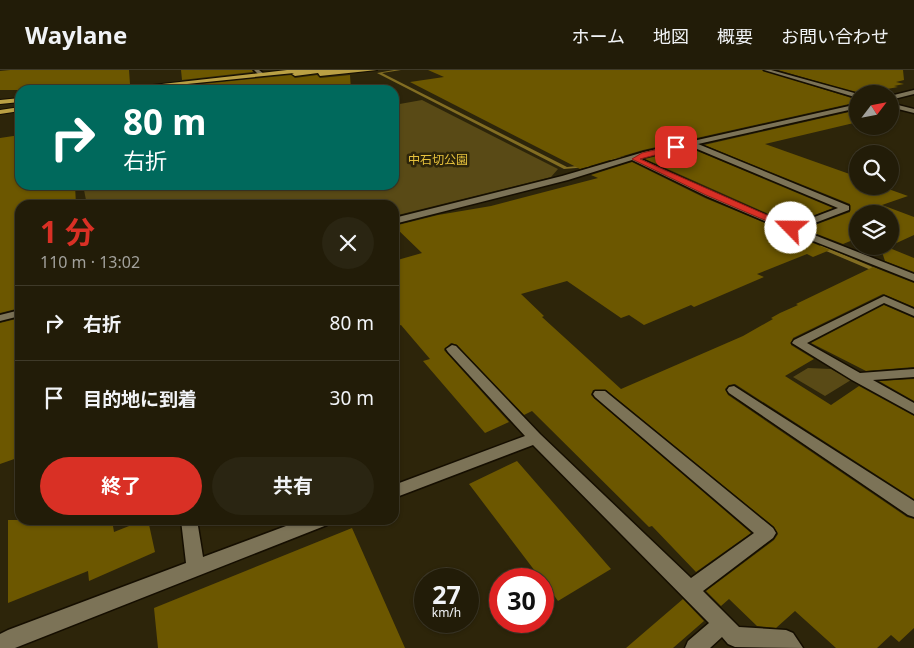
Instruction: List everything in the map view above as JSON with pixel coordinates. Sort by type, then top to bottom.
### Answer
[{"type":"highway","points":[[152,85],[258,72],[303,70]]},
{"type":"highway","points":[[187,85],[328,70]]},
{"type":"highway","points":[[214,85],[354,70]]},
{"type":"highway","points":[[286,80],[374,70]]},
{"type":"highway","points":[[0,107],[15,105]]},
{"type":"street","points":[[766,70],[849,93]]},
{"type":"street","points":[[899,96],[914,92]]},
{"type":"street","points":[[899,107],[914,111]]},
{"type":"street","points":[[399,220],[635,159],[644,154],[849,108]]},
{"type":"street","points":[[692,144],[846,208],[791,228]]},
{"type":"street","points":[[635,159],[709,194],[914,278]]},
{"type":"street","points":[[914,313],[884,299],[798,343],[914,409]]},
{"type":"street","points":[[0,318],[15,314]]},
{"type":"street","points":[[452,349],[536,438],[735,637],[786,640],[793,648]]},
{"type":"street","points":[[857,377],[914,373]]},
{"type":"street","points":[[734,390],[914,510]]},
{"type":"street","points":[[600,394],[766,533],[690,590]]},
{"type":"street","points":[[399,490],[536,438]]},
{"type":"street","points":[[190,525],[196,568]]},
{"type":"street","points":[[0,645],[15,637],[308,525]]},
{"type":"street","points":[[694,648],[722,624]]},
{"type":"green space","name":"中石切公園","points":[[422,100],[558,169],[551,177],[399,215],[399,200],[86,200],[84,190],[399,190],[399,104]]},
{"type":"green space","points":[[808,368],[831,369],[851,380],[825,396],[793,377]]},
{"type":"building","points":[[129,70],[130,84],[15,85],[15,90],[0,90],[0,71]]},
{"type":"building","points":[[181,70],[252,70],[253,72],[182,80]]},
{"type":"building","points":[[428,70],[762,70],[849,97],[849,104],[643,150],[580,169],[410,82],[444,77]]},
{"type":"building","points":[[778,70],[903,70],[904,80],[896,82],[904,84],[849,85],[849,91]]},
{"type":"building","points":[[291,75],[295,78],[317,75],[320,78],[350,75],[351,85],[192,85]]},
{"type":"building","points":[[849,112],[849,124],[765,144],[849,174],[849,195],[899,195],[899,193],[908,196],[882,205],[850,205],[704,145]]},
{"type":"building","points":[[15,136],[15,190],[75,190],[76,200],[15,200],[15,309],[0,313],[0,138]]},
{"type":"building","points":[[690,148],[833,208],[791,224],[645,159]]},
{"type":"building","points":[[632,162],[705,198],[830,250],[813,257],[807,254],[757,274],[764,277],[694,307],[691,305],[644,325],[629,315],[621,318],[567,281],[521,294],[544,316],[542,317],[621,389],[743,336],[773,319],[771,318],[798,305],[796,304],[873,267],[914,283],[914,307],[883,294],[793,338],[791,345],[814,359],[785,376],[831,405],[859,386],[914,416],[914,499],[735,384],[729,385],[725,389],[728,395],[907,517],[914,519],[914,628],[899,642],[891,635],[877,648],[836,648],[795,611],[776,628],[757,626],[729,599],[721,606],[706,591],[774,540],[778,534],[774,527],[606,390],[593,390],[591,395],[594,398],[751,533],[696,572],[652,526],[649,527],[532,411],[524,415],[457,345],[451,343],[444,350],[509,422],[485,433],[423,361],[430,359],[401,325],[399,326],[399,260],[422,253],[399,231],[399,225],[438,215],[491,206],[598,178],[591,175]]},
{"type":"building","points":[[899,211],[914,217],[914,235],[899,242]]},
{"type":"building","points":[[849,212],[849,242],[843,244],[804,229]]},
{"type":"building","points":[[899,252],[914,258],[914,272],[885,261],[883,255],[899,255]]},
{"type":"building","points":[[884,305],[914,318],[914,367],[866,371],[811,343]]},
{"type":"building","points":[[15,319],[15,459],[0,464],[0,323]]},
{"type":"building","points":[[914,379],[914,401],[879,381]]},
{"type":"building","points":[[517,461],[611,569],[558,601],[554,596],[554,568],[533,568],[469,484]]},
{"type":"building","points":[[8,520],[15,520],[15,525],[113,525],[114,532],[132,525],[149,525],[155,552],[89,581],[88,571],[8,603]]},
{"type":"building","points":[[352,528],[405,648],[158,648],[154,608]]},
{"type":"building","points":[[683,599],[704,621],[673,648],[626,648]]},
{"type":"waterway","points":[[400,70],[379,73],[566,168],[588,166]]},
{"type":"waterway","points":[[611,159],[626,157]]},
{"type":"waterway","points":[[788,232],[806,240]]},
{"type":"waterway","points":[[821,247],[880,272]]},
{"type":"route","points":[[676,147],[644,154],[635,159],[661,169],[709,194],[791,228]]}]
